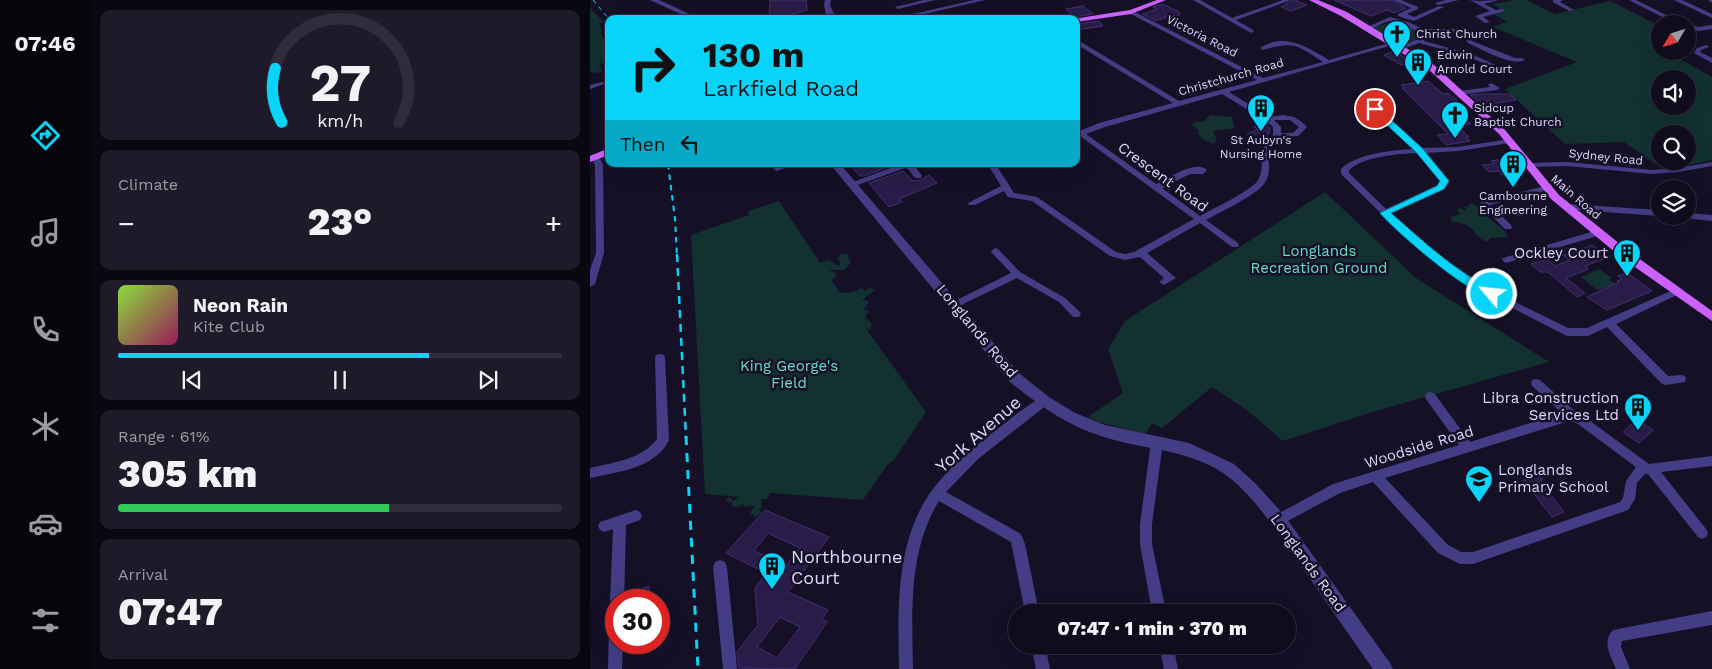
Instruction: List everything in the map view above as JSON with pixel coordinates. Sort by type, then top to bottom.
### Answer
[{"type":"main road","points":[[1080,19],[1132,12],[1163,0]]},
{"type":"main road","name":"Main Road","points":[[1312,0],[1344,14],[1431,67],[1510,141],[1546,188],[1566,207],[1676,292],[1712,317]]},
{"type":"main road","points":[[592,158],[605,153]]},
{"type":"street","points":[[653,0],[689,15]]},
{"type":"street","points":[[828,0],[827,5],[830,15]]},
{"type":"street","points":[[898,7],[932,0]]},
{"type":"street","points":[[912,15],[982,0]]},
{"type":"street","points":[[1196,0],[1251,31]]},
{"type":"street","points":[[1232,20],[1288,0]]},
{"type":"street","points":[[1368,28],[1416,8],[1396,0]]},
{"type":"street","points":[[1402,14],[1414,19],[1439,5],[1456,0]]},
{"type":"street","points":[[1476,2],[1496,0]]},
{"type":"street","points":[[1556,0],[1571,10]]},
{"type":"street","points":[[1632,0],[1663,15]]},
{"type":"street","points":[[1677,0],[1712,16]]},
{"type":"street","points":[[924,2],[931,11]]},
{"type":"street","points":[[1476,2],[1495,12]]},
{"type":"street","points":[[1699,10],[1712,8]]},
{"type":"street","points":[[1486,22],[1478,16],[1502,11]]},
{"type":"street","name":"Victoria Road","points":[[1132,12],[1262,80]]},
{"type":"street","points":[[1390,19],[1409,24],[1422,31],[1447,30],[1459,32],[1466,36],[1470,42],[1514,60],[1522,60]]},
{"type":"street","points":[[1696,28],[1712,27]]},
{"type":"street","points":[[1422,31],[1424,36],[1419,42],[1469,56],[1506,71]]},
{"type":"street","points":[[1263,48],[1282,41],[1293,42],[1328,62]]},
{"type":"street","name":"Christchurch Road","points":[[1080,131],[1328,62],[1419,42]]},
{"type":"street","points":[[1080,43],[1179,104]]},
{"type":"street","points":[[1706,47],[1699,49],[1697,53],[1712,61]]},
{"type":"street","points":[[590,87],[604,83]]},
{"type":"street","points":[[1459,92],[1497,88],[1491,85]]},
{"type":"street","points":[[994,167],[1011,195],[1034,198],[1113,254],[1125,257],[1141,253],[1246,194],[1260,182],[1266,167],[1264,152],[1277,135],[1277,127],[1269,119],[1224,92]]},
{"type":"street","points":[[1369,104],[1419,150],[1443,179],[1444,186],[1384,213]]},
{"type":"street","points":[[1269,119],[1287,118],[1297,121],[1303,127],[1301,131],[1293,135],[1277,135]]},
{"type":"street","name":"Crescent Road","points":[[1080,133],[1235,244]]},
{"type":"street","points":[[1510,141],[1458,149],[1419,150],[1382,154],[1351,164],[1345,169],[1346,177],[1417,243],[1460,277],[1567,332],[1581,334],[1676,292]]},
{"type":"street","points":[[590,284],[600,253],[594,188],[599,165],[592,158]]},
{"type":"street","name":"Sydney Road","points":[[1528,165],[1568,164],[1652,172],[1712,164]]},
{"type":"street","points":[[778,169],[784,167]]},
{"type":"street","name":"Longlands Road","points":[[838,167],[1015,378],[1044,401],[1070,417],[1103,431],[1190,449],[1229,469],[1251,489],[1278,520],[1384,669]]},
{"type":"street","points":[[852,184],[899,167]]},
{"type":"street","points":[[911,167],[918,176]]},
{"type":"street","points":[[1155,188],[1188,171]]},
{"type":"street","points":[[972,203],[983,202],[1005,187]]},
{"type":"street","points":[[1508,227],[1484,204],[1546,188]]},
{"type":"street","points":[[1566,207],[1651,212]]},
{"type":"street","points":[[1696,217],[1712,218]]},
{"type":"street","points":[[1506,260],[1598,233]]},
{"type":"street","points":[[995,251],[1017,274],[1062,300],[1076,314]]},
{"type":"street","points":[[1141,253],[1171,278],[1164,282]]},
{"type":"street","points":[[954,305],[1017,274]]},
{"type":"street","points":[[1609,323],[1662,382],[1681,379]]},
{"type":"street","points":[[590,473],[642,460],[652,454],[664,440],[660,358]]},
{"type":"street","points":[[1536,383],[1574,418],[1582,421],[1648,469],[1702,533]]},
{"type":"street","points":[[1430,396],[1467,447]]},
{"type":"street","name":"York Avenue","points":[[906,669],[904,600],[916,536],[926,511],[937,493],[961,466],[1044,401]]},
{"type":"street","name":"Woodside Road","points":[[1278,520],[1337,488],[1566,417],[1574,418]]},
{"type":"street","points":[[1157,442],[1146,524],[1146,544],[1157,604]]},
{"type":"street","points":[[1375,476],[1442,549],[1463,559],[1479,556],[1624,506],[1630,500],[1631,485],[1634,478],[1648,469],[1712,461]]},
{"type":"street","points":[[937,493],[1016,538],[1019,544],[1030,604]]},
{"type":"street","points":[[604,526],[636,516]]},
{"type":"street","points":[[617,589],[620,521]]},
{"type":"street","points":[[720,567],[730,669]]},
{"type":"street","points":[[1622,669],[1614,647],[1615,638],[1618,635],[1712,618]]},
{"type":"street","points":[[615,654],[615,669]]},
{"type":"street","points":[[1040,654],[1043,669]]},
{"type":"street","points":[[1168,654],[1171,669]]},
{"type":"green space","points":[[1527,0],[1555,14],[1610,1],[1651,22],[1651,60],[1682,60],[1712,77],[1712,160],[1696,163],[1696,125],[1651,125],[1651,160],[1624,142],[1565,144],[1505,89],[1577,62],[1493,27],[1507,22],[1494,14],[1504,11],[1492,4]]},
{"type":"green space","points":[[590,8],[604,22],[599,24],[602,31],[600,32],[605,41],[605,63],[599,64],[602,72],[595,73],[590,71]]},
{"type":"green space","points":[[1389,22],[1415,28],[1421,35],[1420,38],[1402,46],[1387,38],[1404,34],[1404,32],[1397,31],[1397,33],[1385,37],[1372,29]]},
{"type":"green space","points":[[1210,115],[1233,117],[1232,120],[1235,128],[1213,131],[1217,139],[1214,144],[1202,139],[1198,134],[1199,131],[1192,125],[1194,122],[1205,121]]},
{"type":"green space","name":"Longlands Recreation Ground","points":[[1325,192],[1416,278],[1549,362],[1369,413],[1283,441],[1248,411],[1212,387],[1162,428],[1152,423],[1145,434],[1099,422],[1088,417],[1123,393],[1108,349],[1125,321]]},
{"type":"green space","name":"King George's Field","points":[[779,201],[820,263],[828,260],[838,266],[841,262],[838,259],[839,255],[848,253],[847,255],[851,263],[844,270],[829,270],[837,274],[835,278],[831,279],[840,293],[853,292],[862,288],[864,291],[870,288],[875,290],[862,300],[869,301],[864,310],[869,311],[865,318],[872,325],[869,330],[865,327],[926,412],[894,460],[888,464],[863,500],[770,493],[767,499],[761,499],[762,508],[759,510],[761,512],[755,518],[755,515],[750,514],[755,505],[745,507],[743,504],[738,507],[732,506],[732,502],[725,501],[729,497],[733,501],[739,497],[705,494],[691,235],[749,215],[748,211]]},
{"type":"green space","points":[[1469,203],[1486,214],[1505,231],[1508,237],[1490,238],[1488,242],[1479,237],[1466,225],[1453,222],[1451,217],[1461,214],[1457,210],[1460,208],[1467,211],[1464,206],[1469,207]]},
{"type":"green space","points":[[1599,269],[1612,278],[1609,280],[1616,284],[1597,290],[1581,277]]},
{"type":"building","points":[[770,0],[806,0],[807,10],[789,15],[769,15]]},
{"type":"building","points":[[1293,0],[1307,5],[1291,11],[1281,7]]},
{"type":"building","points":[[1334,0],[1391,0],[1406,8],[1394,13],[1387,10],[1371,16]]},
{"type":"building","points":[[1162,4],[1180,12],[1178,17],[1170,14],[1156,21],[1143,14],[1157,9],[1153,7]]},
{"type":"building","points":[[1083,6],[1093,14],[1072,15],[1066,9]]},
{"type":"building","points":[[1099,21],[1103,26],[1080,29],[1080,23]]},
{"type":"building","name":"Christ Church","points":[[1394,52],[1412,62],[1401,65],[1384,55]]},
{"type":"building","points":[[1428,81],[1443,94],[1448,93],[1465,107],[1453,109],[1471,124],[1458,126],[1469,137],[1466,137],[1470,141],[1446,145],[1437,135],[1448,134],[1401,85]]},
{"type":"building","points":[[1510,94],[1516,100],[1492,104],[1497,108],[1488,110],[1470,95]]},
{"type":"building","name":"St Aubyn's Nursing Home","points":[[1262,123],[1270,128],[1269,134],[1257,140],[1247,134],[1258,129],[1254,127]]},
{"type":"building","points":[[1510,158],[1521,172],[1502,175],[1499,171],[1489,172],[1482,165],[1494,164],[1491,161]]},
{"type":"building","points":[[888,167],[864,176],[860,176],[853,168]]},
{"type":"building","points":[[903,171],[913,181],[921,180],[929,175],[937,183],[899,199],[902,202],[889,207],[869,183]]},
{"type":"building","points":[[1592,245],[1609,257],[1585,266],[1588,268],[1587,270],[1566,278],[1585,293],[1577,297],[1548,272],[1540,272],[1531,264],[1547,259],[1555,266],[1570,260],[1563,255],[1571,254]]},
{"type":"building","points":[[1627,273],[1652,291],[1607,310],[1587,297],[1619,282],[1617,281],[1622,279],[1618,276]]},
{"type":"building","name":"Libra Construction Services Ltd","points":[[1637,419],[1653,430],[1639,443],[1623,432]]},
{"type":"building","points":[[1538,474],[1543,480],[1540,481],[1564,512],[1552,517],[1523,480]]},
{"type":"building","name":"Northbourne Court","points":[[765,510],[829,537],[788,592],[828,610],[822,619],[827,622],[795,669],[739,668],[737,652],[758,625],[755,588],[766,573],[726,553]],"holes":[[[768,533],[800,548],[786,566],[754,551]],[[780,617],[800,627],[777,658],[757,647]]]},
{"type":"railway","points":[[593,0],[606,15]]},
{"type":"railway","points":[[668,167],[675,219],[677,256]]},
{"type":"railway","points":[[677,254],[686,438]]},
{"type":"railway","points":[[686,436],[698,669]]},
{"type":"place","name":"Christ Church","points":[[1397,58]]},
{"type":"place","name":"Edwin Arnold Court","points":[[1418,86]]},
{"type":"place","name":"St Aubyn's Nursing Home","points":[[1261,132]]},
{"type":"place","name":"Sidcup Baptist Church","points":[[1455,139]]},
{"type":"place","name":"Cambourne Engineering","points":[[1513,188]]},
{"type":"place","name":"Ockley Court","points":[[1627,277]]},
{"type":"place","name":"Libra Construction Services Ltd","points":[[1638,431]]},
{"type":"place","name":"Longlands Primary School","points":[[1479,503]]},
{"type":"place","name":"Northbourne Court","points":[[772,590]]},
{"type":"route","points":[[1375,109],[1419,150],[1444,181],[1444,186],[1384,213],[1410,238],[1460,277],[1492,294]]}]
